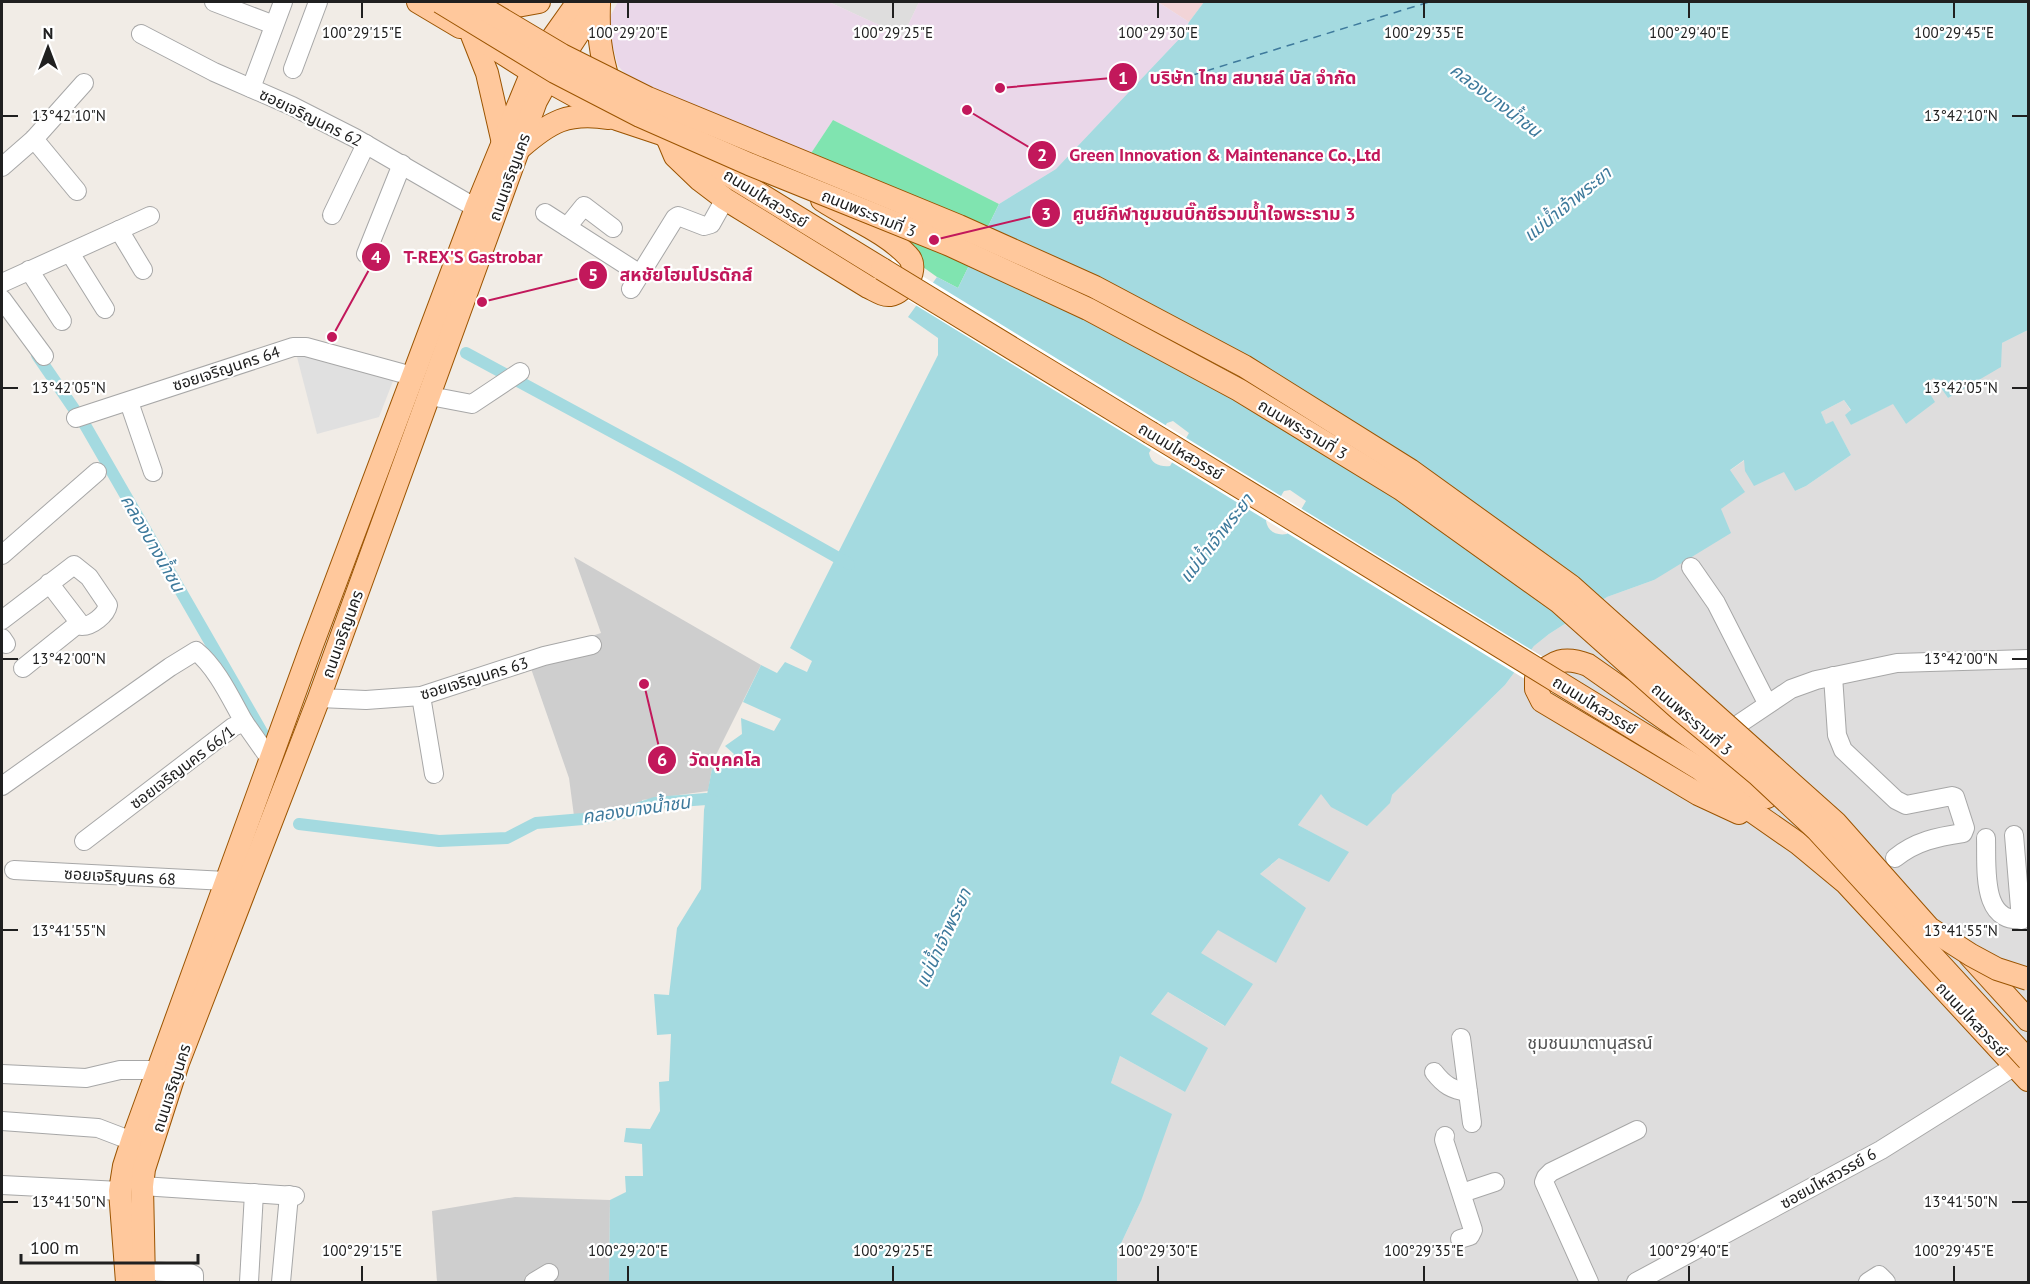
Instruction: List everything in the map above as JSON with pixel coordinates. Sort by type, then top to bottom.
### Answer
[{"type":"main road","name":"ถนนมไหสวรรย์","points":[[418,2],[539,76],[617,119],[664,135],[1700,769],[1799,844],[1846,883],[2024,1069]]},
{"type":"main road","name":"ถนนพระรามที่ 3","points":[[440,2],[555,72],[640,116],[749,164],[950,245],[1088,309],[1239,390],[1401,489],[1559,602],[1809,822],[2024,1069]]},
{"type":"main road","name":"ถนนพระรามที่ 3","points":[[473,2],[562,55],[648,98],[959,226],[1095,287],[1244,366],[1410,470],[1580,593],[1836,823],[2028,1035]]},
{"type":"main road","name":"ถนนมไหสวรรย์","points":[[487,2],[558,46],[609,82],[635,104],[664,135]]},
{"type":"main road","points":[[487,2],[517,6],[539,2]]},
{"type":"main road","points":[[592,2],[601,57],[609,82]]},
{"type":"main road","name":"ถนนเจริญนคร","points":[[131,1189],[144,1169],[178,1063],[319,698],[430,396],[511,146],[539,76],[558,46],[592,2]]},
{"type":"main road","points":[[472,35],[511,146],[558,120],[593,116],[617,119]]},
{"type":"main road","points":[[635,104],[716,136],[767,161],[836,209],[886,238],[909,256],[913,263],[913,273],[898,292],[891,295],[883,294],[725,199],[679,161],[664,135]]},
{"type":"main road","name":"ถนนเจริญนคร","points":[[138,1279],[131,1189],[124,1166],[132,1141],[412,376],[476,208],[511,146]]},
{"type":"main road","points":[[1766,821],[1733,811],[1698,794],[1542,701],[1536,689],[1536,678],[1547,666],[1563,660],[1575,660],[1588,665],[1705,747],[1767,797]]},
{"type":"main road","points":[[295,693],[319,698]]},
{"type":"main road","name":"ถนนมไหสวรรย์","points":[[1700,769],[1767,797],[1809,822],[1855,854],[1931,917],[2028,1020]]},
{"type":"main road","points":[[1929,928],[1997,969],[2028,979]]},
{"type":"street","points":[[214,2],[274,25]]},
{"type":"street","points":[[251,88],[283,2]]},
{"type":"street","points":[[293,69],[318,2]]},
{"type":"street","name":"ซอยเจริญนคร 62","points":[[141,34],[214,72],[292,106],[366,144],[476,208]]},
{"type":"street","points":[[2,167],[34,139],[84,82]]},
{"type":"street","points":[[34,139],[76,191]]},
{"type":"street","points":[[332,215],[366,144]]},
{"type":"street","points":[[366,254],[402,164]]},
{"type":"street","points":[[545,213],[567,227],[636,282],[675,218],[678,216],[708,226],[725,199]]},
{"type":"street","points":[[567,227],[584,206],[613,228]]},
{"type":"street","points":[[2,283],[150,216]]},
{"type":"street","points":[[119,230],[143,270]]},
{"type":"street","points":[[70,253],[105,309]]},
{"type":"street","points":[[29,270],[62,321]]},
{"type":"street","points":[[2,300],[44,356]]},
{"type":"street","name":"ซอยเจริญนคร 64","points":[[80,416],[129,402],[171,385],[293,346],[306,346],[412,376]]},
{"type":"street","points":[[430,396],[472,404],[514,377]]},
{"type":"street","points":[[129,402],[153,472]]},
{"type":"street","points":[[2,555],[97,472]]},
{"type":"street","points":[[2,620],[49,583],[74,565],[89,577],[108,605],[107,609],[89,626],[82,626],[49,583]]},
{"type":"street","points":[[1691,567],[1716,603],[1767,703]]},
{"type":"street","points":[[23,668],[79,623]]},
{"type":"street","name":"ซอยเจริญนคร 63","points":[[319,698],[366,700],[421,696],[544,656],[592,645]]},
{"type":"street","points":[[2,786],[196,651],[222,684],[244,722]]},
{"type":"street","points":[[1705,747],[1767,703],[1791,689],[1816,680],[1890,663],[2028,659]]},
{"type":"street","points":[[1833,676],[1837,735],[1843,750],[1896,800],[1906,805],[1955,796],[1964,825],[1963,833],[1924,840],[1909,847],[1895,858]]},
{"type":"street","points":[[421,696],[434,774]]},
{"type":"street","name":"ซอยเจริญนคร 66/1","points":[[84,841],[219,736],[244,722],[270,759]]},
{"type":"street","points":[[1986,838],[1991,903],[2009,918],[2025,919],[2014,836]]},
{"type":"street","name":"ซอยเจริญนคร 68","points":[[14,870],[226,881]]},
{"type":"street","points":[[1461,1038],[1472,1123]]},
{"type":"street","name":"ซอยมไหสวรรย์ 6","points":[[1636,1282],[1881,1150],[2024,1069]]},
{"type":"street","points":[[2,1074],[86,1078],[120,1070],[157,1070]]},
{"type":"street","points":[[1434,1072],[1443,1084],[1452,1089],[1468,1092]]},
{"type":"street","points":[[2,1121],[98,1128],[132,1141]]},
{"type":"street","points":[[1589,1282],[1544,1182],[1551,1172],[1637,1130]]},
{"type":"street","points":[[1445,1136],[1444,1140],[1473,1230],[1470,1236],[1460,1239]]},
{"type":"street","points":[[1462,1193],[1495,1182]]},
{"type":"street","points":[[2,1185],[292,1195],[281,1282]]},
{"type":"street","points":[[249,1282],[254,1193]]},
{"type":"street","points":[[138,1279],[190,1273],[194,1275],[194,1282]]},
{"type":"street","points":[[1868,1282],[1879,1275],[1886,1282]]},
{"type":"shaded area","points":[[618,2],[829,2],[903,36],[919,2],[1158,2],[1189,22],[1182,36],[1056,169],[999,204],[833,120],[806,161],[645,94],[618,66],[608,20]]},
{"type":"shaded area","points":[[829,2],[919,2],[903,36]]},
{"type":"shaded area","points":[[1158,2],[1204,2],[1189,22]]},
{"type":"shaded area","points":[[2028,330],[2028,1282],[1117,1282],[1117,1252],[1141,1201],[1111,1083],[1120,1056],[1185,1092],[1151,1014],[1168,992],[1224,1026],[1200,953],[1218,929],[1276,963],[1259,875],[1279,858],[1348,852],[1298,825],[1321,793],[1392,795],[1505,685],[1534,646],[1607,597],[1654,580],[1721,509],[1744,492],[1729,471],[1745,460],[1785,472],[1795,491],[1806,486],[1851,455],[1833,422],[1826,425],[1821,412],[1844,400],[1851,411],[1851,425],[1893,403],[1906,424],[1923,384],[1934,378],[1948,398],[2002,343]]},
{"type":"shaded area","points":[[296,353],[376,373],[393,381],[379,417],[317,434]]},
{"type":"shaded area","points":[[574,557],[761,665],[714,759],[708,791],[642,800],[642,805],[574,816],[569,778],[527,657],[601,633]]},
{"type":"shaded area","points":[[515,1197],[610,1200],[609,1282],[437,1282],[432,1211]]},
{"type":"green space","points":[[833,120],[999,204],[958,288],[937,277],[796,176]]},
{"type":"water","name":"แม่น้ำเจ้าพระยา","points":[[1204,2],[2028,2],[2028,330],[2002,343],[2001,367],[1948,398],[1934,378],[1924,384],[1935,402],[1906,424],[1893,404],[1851,425],[1845,415],[1851,410],[1844,400],[1821,412],[1826,424],[1833,421],[1851,455],[1806,486],[1795,491],[1784,472],[1754,486],[1745,471],[1744,460],[1730,470],[1745,492],[1721,509],[1731,533],[1654,580],[1607,597],[1534,646],[1505,685],[1392,795],[1390,803],[1367,826],[1331,807],[1321,794],[1298,825],[1349,852],[1329,882],[1279,858],[1260,874],[1306,908],[1276,963],[1218,930],[1201,953],[1253,984],[1225,1026],[1168,992],[1151,1014],[1208,1048],[1185,1092],[1120,1056],[1111,1083],[1172,1114],[1141,1201],[1117,1252],[1117,1282],[609,1282],[610,1200],[626,1192],[625,1176],[643,1176],[642,1144],[624,1142],[626,1128],[650,1129],[660,1111],[659,1082],[669,1081],[671,1034],[657,1035],[654,994],[669,995],[677,928],[701,889],[704,810],[714,759],[730,759],[734,754],[725,746],[742,734],[741,718],[774,731],[781,719],[743,702],[761,665],[777,673],[785,662],[807,672],[812,661],[790,648],[938,355],[938,338],[908,317],[937,277],[958,288],[999,204],[1056,169],[1182,36]],"holes":[[[1173,421],[1189,433],[1170,466],[1159,465],[1152,460],[1149,453],[1167,423]],[[1290,490],[1306,501],[1287,534],[1276,534],[1269,528],[1266,521],[1284,491]]]},
{"type":"pier","points":[[893,258],[1566,671],[1551,695],[878,282]]},
{"type":"waterway","points":[[466,353],[677,467],[849,564]]},
{"type":"waterway","name":"คลองบางน้ำชน","points":[[37,355],[85,425],[263,734]]},
{"type":"waterway","name":"คลองบางน้ำชน","points":[[299,824],[439,841],[507,838],[536,823],[628,812],[655,803],[706,799],[722,804]]},
{"type":"ferry route","points":[[1193,75],[1429,2]]},
{"type":"place","name":"บริษัท ไทย สมายล์ บัส จำกัด","points":[[1000,88]]},
{"type":"place","name":"Green Innovation & Maintenance Co.,Ltd","points":[[967,110]]},
{"type":"place","name":"ศูนย์กีฬาชุมชนบิ๊กซีรวมน้ำใจพระราม 3","points":[[934,240]]},
{"type":"place","name":"สหชัยโฮมโปรดักส์","points":[[482,302]]},
{"type":"place","name":"T-REX'S Gastrobar","points":[[332,337]]},
{"type":"place","name":"วัดบุคคโล","points":[[644,684]]},
{"type":"district","name":"ชุมชนมาตานุสรณ์","points":[[1590,1042]]}]
